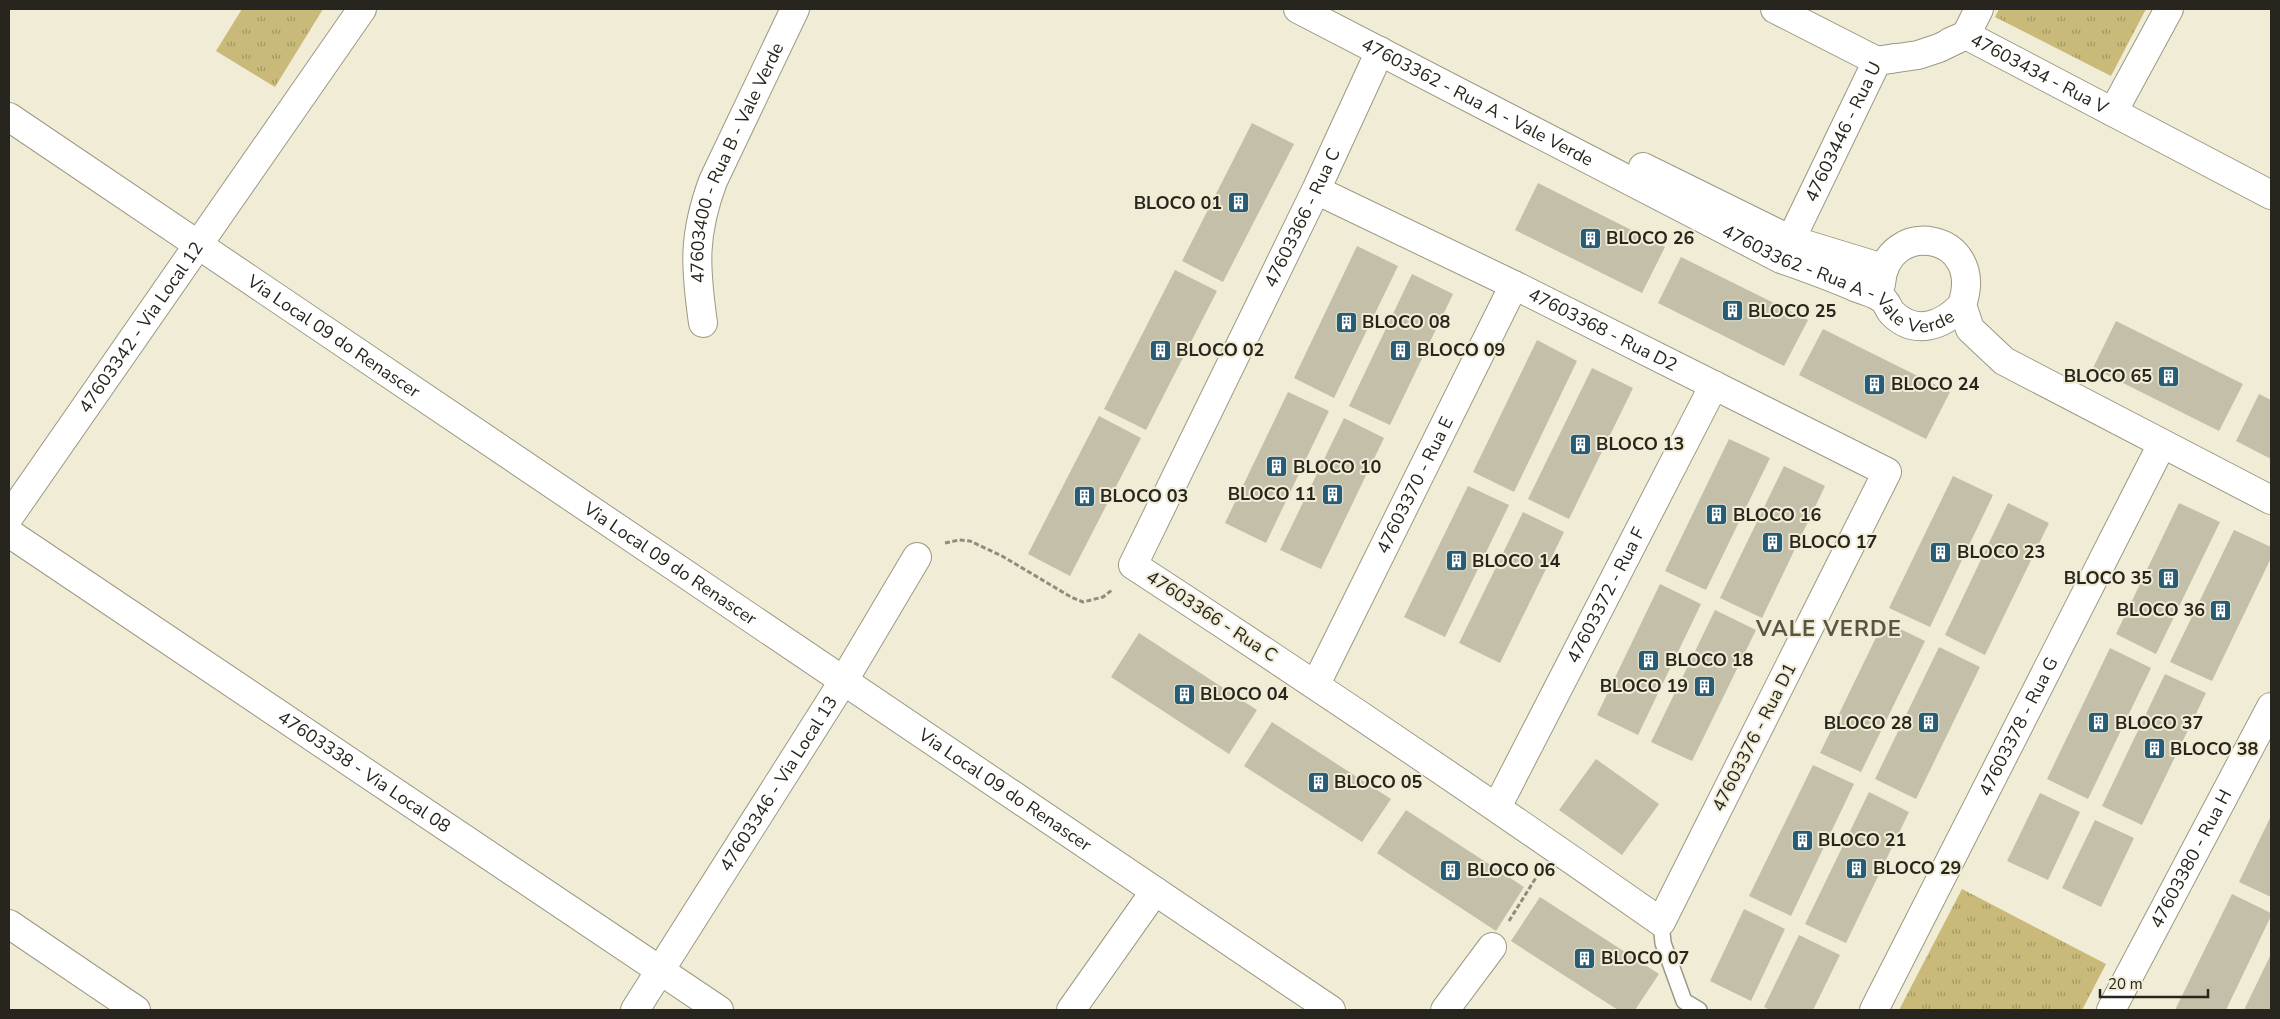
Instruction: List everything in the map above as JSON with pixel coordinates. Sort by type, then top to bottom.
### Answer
[{"type":"street","name":"47603342 - Via Local 12","points":[[9,517],[362,9]]},
{"type":"street","points":[[274,137],[296,131],[380,9]]},
{"type":"street","name":"47603400 - Rua B - Vale Verde","points":[[703,323],[697,282],[697,257],[698,232],[703,209],[713,181],[795,9]]},
{"type":"street","name":"47603362 - Rua A - Vale Verde","points":[[1298,9],[1786,250],[1824,274],[1883,299],[1892,312],[1904,322],[1920,326],[1936,324],[1951,317],[1962,305],[1970,329],[2004,361],[2271,500]]},
{"type":"street","points":[[1326,9],[1786,250],[1883,268]]},
{"type":"street","points":[[1775,9],[1877,61]]},
{"type":"street","points":[[1966,35],[1979,9]]},
{"type":"street","points":[[2113,112],[2169,9]]},
{"type":"street","name":"47603434 - Rua V","points":[[1877,61],[1918,55],[1939,48],[1966,35],[2271,195]]},
{"type":"street","name":"47603366 - Rua C","points":[[1380,51],[1316,190],[1133,565],[1316,684],[1497,807],[1661,922]]},
{"type":"street","name":"47603446 - Rua U","points":[[1786,250],[1877,61]]},
{"type":"street","name":"Via Local 09 do Renascer","points":[[9,117],[1331,1010]]},
{"type":"street","name":"47603368 - Rua D2","points":[[1316,190],[1514,285],[1887,472]]},
{"type":"street","points":[[1883,299],[1880,283],[1883,268],[1892,254],[1905,244],[1920,240],[1936,242],[1956,255],[1967,277],[1967,290],[1962,305]]},
{"type":"street","name":"47603370 - Rua E","points":[[1316,684],[1514,285]]},
{"type":"street","name":"47603372 - Rua F","points":[[1497,807],[1714,385]]},
{"type":"street","name":"47603378 - Rua G","points":[[1874,1010],[2162,444]]},
{"type":"street","name":"47603376 - Rua D1","points":[[1661,922],[1887,472]]},
{"type":"street","name":"47603338 - Via Local 08","points":[[9,533],[719,1010]]},
{"type":"street","name":"47603346 - Via Local 13","points":[[635,1010],[661,972],[844,680],[917,557]]},
{"type":"street","name":"47603380 - Rua H","points":[[2111,1010],[2271,707]]},
{"type":"street","points":[[1071,1010],[1155,891]]},
{"type":"street","points":[[9,924],[136,1010]]},
{"type":"street","points":[[1445,1010],[1492,947]]},
{"type":"lane","points":[[1661,922],[1663,943],[1684,1002],[1699,1010]]},
{"type":"path","points":[[917,557],[946,542],[970,541],[1002,556],[1083,602],[1103,597],[1123,582],[1133,565]]},
{"type":"path","points":[[1492,947],[1555,848]]},
{"type":"green space","points":[[242,9],[323,9],[275,87],[216,51]]},
{"type":"green space","points":[[1999,9],[2146,9],[2111,76],[1995,17]]},
{"type":"green space","points":[[1962,889],[2106,964],[2082,1010],[1899,1010]]},
{"type":"building","name":"BLOCO 01","points":[[1252,123],[1294,144],[1223,282],[1182,261]]},
{"type":"building","name":"BLOCO 26","points":[[1538,183],[1665,247],[1642,293],[1515,230]]},
{"type":"building","name":"BLOCO 08","points":[[1357,246],[1398,266],[1334,398],[1294,378]]},
{"type":"building","name":"BLOCO 25","points":[[1681,257],[1808,320],[1784,366],[1658,303]]},
{"type":"building","name":"BLOCO 02","points":[[1175,270],[1217,291],[1146,430],[1104,409]]},
{"type":"building","name":"BLOCO 09","points":[[1412,274],[1453,294],[1390,425],[1349,406]]},
{"type":"building","name":"BLOCO 65","points":[[2116,321],[2243,384],[2219,431],[2093,368]]},
{"type":"building","name":"BLOCO 24","points":[[1823,329],[1950,392],[1926,439],[1799,375]]},
{"type":"building","points":[[1537,340],[1577,361],[1514,492],[1473,472]]},
{"type":"building","name":"BLOCO 13","points":[[1592,368],[1633,388],[1569,519],[1528,499]]},
{"type":"building","name":"BLOCO 10","points":[[1288,392],[1329,411],[1266,543],[1225,523]]},
{"type":"building","points":[[2259,394],[2271,400],[2271,459],[2236,441]]},
{"type":"building","name":"BLOCO 03","points":[[1099,416],[1141,438],[1070,576],[1028,554]]},
{"type":"building","name":"BLOCO 11","points":[[1344,418],[1384,438],[1321,569],[1280,550]]},
{"type":"building","name":"BLOCO 16","points":[[1729,439],[1770,458],[1706,590],[1665,571]]},
{"type":"building","name":"BLOCO 17","points":[[1784,466],[1825,486],[1762,618],[1720,598]]},
{"type":"building","name":"BLOCO 23","points":[[1953,476],[1993,495],[1930,627],[1889,608]]},
{"type":"building","name":"BLOCO 14","points":[[1468,486],[1509,505],[1445,637],[1404,617]]},
{"type":"building","points":[[2008,503],[2049,523],[1985,655],[1945,635]]},
{"type":"building","name":"BLOCO 35","points":[[2179,503],[2220,522],[2156,654],[2116,634]]},
{"type":"building","points":[[1523,512],[1564,532],[1500,663],[1459,643]]},
{"type":"building","name":"BLOCO 36","points":[[2234,530],[2271,547],[2271,558],[2212,681],[2170,662]]},
{"type":"building","name":"BLOCO 18","points":[[1660,584],[1701,604],[1638,735],[1597,715]]},
{"type":"building","name":"BLOCO 19","points":[[1715,610],[1756,630],[1692,761],[1651,742]]},
{"type":"building","points":[[1884,621],[1925,641],[1861,772],[1820,753]]},
{"type":"building","name":"BLOCO 04","points":[[1139,633],[1257,710],[1229,754],[1111,677]]},
{"type":"building","name":"BLOCO 28","points":[[1939,647],[1980,667],[1916,799],[1875,779]]},
{"type":"building","name":"BLOCO 37","points":[[2110,648],[2151,668],[2088,799],[2047,779]]},
{"type":"building","name":"BLOCO 38","points":[[2165,674],[2206,693],[2142,825],[2102,806]]},
{"type":"building","name":"BLOCO 05","points":[[1272,722],[1391,799],[1362,842],[1244,766]]},
{"type":"building","points":[[1596,759],[1659,804],[1622,855],[1559,810]]},
{"type":"building","name":"BLOCO 21","points":[[1813,765],[1854,784],[1791,916],[1749,896]]},
{"type":"building","name":"BLOCO 29","points":[[1869,792],[1909,812],[1846,943],[1805,924]]},
{"type":"building","points":[[2040,793],[2080,812],[2048,880],[2007,861]]},
{"type":"building","name":"BLOCO 06","points":[[1406,810],[1524,887],[1496,931],[1377,853]]},
{"type":"building","points":[[2271,816],[2271,897],[2239,882]]},
{"type":"building","points":[[2095,820],[2134,838],[2101,907],[2062,888]]},
{"type":"building","points":[[2232,894],[2271,913],[2271,916],[2226,1010],[2175,1010]]},
{"type":"building","name":"BLOCO 07","points":[[1540,897],[1659,974],[1635,1010],[1618,1010],[1511,941]]},
{"type":"building","points":[[1744,909],[1785,929],[1751,1001],[1710,981]]},
{"type":"building","points":[[1799,935],[1840,955],[1813,1010],[1770,1010],[1764,1007]]},
{"type":"building","points":[[2271,954],[2271,1010],[2244,1010]]},
{"type":"place","name":"BLOCO 01","points":[[1238,203]]},
{"type":"place","name":"BLOCO 26","points":[[1590,238]]},
{"type":"place","name":"BLOCO 25","points":[[1732,311]]},
{"type":"place","name":"BLOCO 08","points":[[1346,322]]},
{"type":"place","name":"BLOCO 02","points":[[1160,350]]},
{"type":"place","name":"BLOCO 09","points":[[1401,350]]},
{"type":"place","name":"BLOCO 65","points":[[2168,376]]},
{"type":"place","name":"BLOCO 24","points":[[1875,384]]},
{"type":"place","name":"BLOCO 13","points":[[1580,444]]},
{"type":"place","name":"BLOCO 10","points":[[1277,467]]},
{"type":"place","name":"BLOCO 11","points":[[1332,494]]},
{"type":"place","name":"BLOCO 03","points":[[1084,496]]},
{"type":"place","name":"BLOCO 16","points":[[1717,515]]},
{"type":"place","name":"BLOCO 17","points":[[1773,542]]},
{"type":"place","name":"BLOCO 23","points":[[1941,552]]},
{"type":"place","name":"BLOCO 14","points":[[1456,561]]},
{"type":"place","name":"BLOCO 35","points":[[2168,578]]},
{"type":"place","name":"BLOCO 36","points":[[2221,610]]},
{"type":"place","name":"BLOCO 18","points":[[1649,660]]},
{"type":"place","name":"BLOCO 19","points":[[1704,686]]},
{"type":"place","name":"BLOCO 04","points":[[1184,694]]},
{"type":"place","name":"BLOCO 28","points":[[1928,723]]},
{"type":"place","name":"BLOCO 37","points":[[2099,723]]},
{"type":"place","name":"BLOCO 38","points":[[2154,749]]},
{"type":"place","name":"BLOCO 05","points":[[1318,782]]},
{"type":"place","name":"BLOCO 21","points":[[1802,840]]},
{"type":"place","name":"BLOCO 29","points":[[1857,868]]},
{"type":"place","name":"BLOCO 06","points":[[1451,870]]},
{"type":"place","name":"BLOCO 07","points":[[1585,958]]},
{"type":"district","name":"VALE VERDE","points":[[1829,629]]}]
